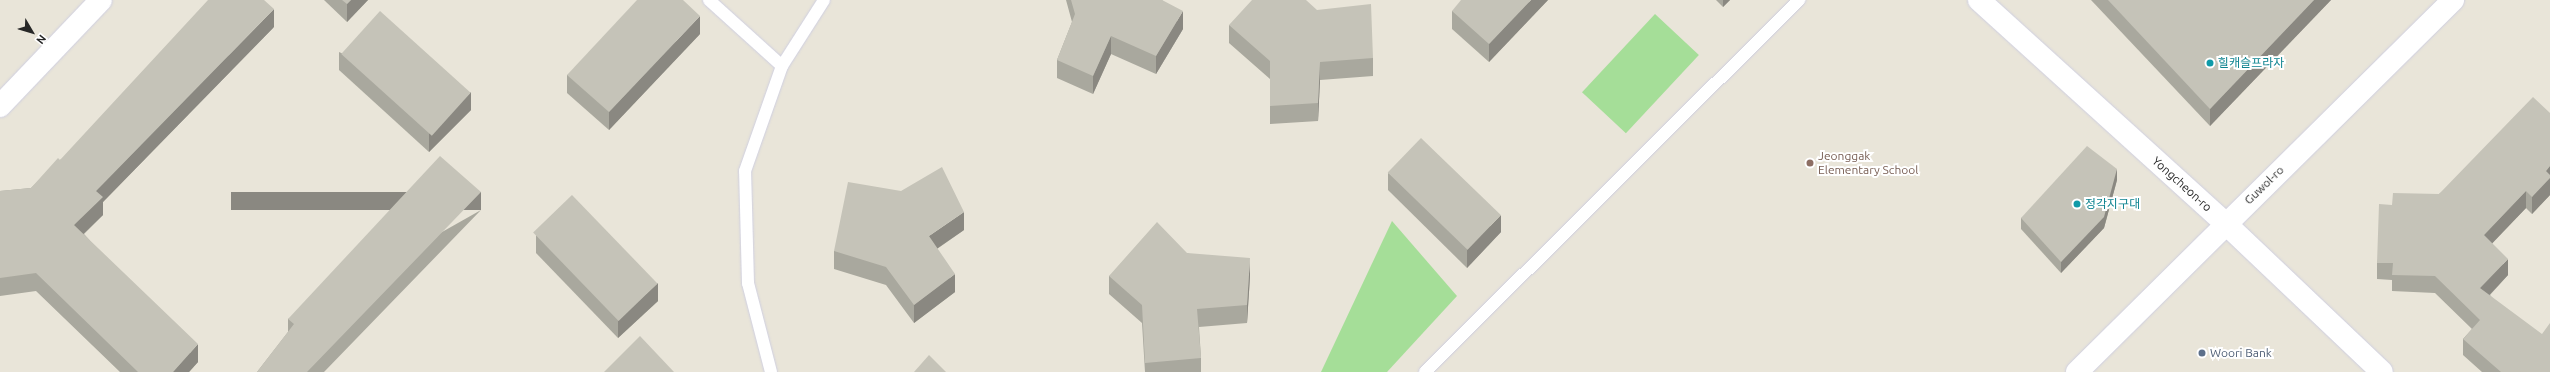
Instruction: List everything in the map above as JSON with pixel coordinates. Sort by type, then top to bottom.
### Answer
[{"type":"street","points":[[0,106],[101,0]]},
{"type":"street","name":"Yongcheon-ro","points":[[1979,0],[2225,223],[2382,372]]},
{"type":"street","name":"Guwol-ro","points":[[2077,372],[2225,223],[2453,0]]},
{"type":"lane","points":[[709,0],[782,66]]},
{"type":"lane","points":[[771,372],[748,283],[745,170],[782,66],[824,0]]},
{"type":"lane","points":[[1425,372],[1800,0]]},
{"type":"green space","points":[[1655,14],[1699,55],[1626,133],[1582,92]]},
{"type":"green space","points":[[1392,221],[1457,296],[1387,372],[1321,372]]},
{"type":"building","points":[[208,0],[264,0],[274,9],[96,191],[103,197],[74,225],[198,344],[173,372],[138,372],[36,273],[0,278],[0,191],[31,188],[58,158],[60,160]]},
{"type":"building","points":[[342,0],[351,0],[347,4]]},
{"type":"building","points":[[637,0],[683,0],[700,16],[609,112],[567,75]]},
{"type":"building","points":[[1071,0],[1162,0],[1183,11],[1156,56],[1111,36],[1093,76],[1057,60],[1075,14]]},
{"type":"building","points":[[1252,0],[1306,0],[1317,10],[1371,4],[1373,58],[1320,62],[1318,103],[1270,106],[1270,61],[1229,25]]},
{"type":"building","points":[[1461,0],[1531,0],[1489,44],[1452,11]]},
{"type":"building","name":"힐캐슬프라자","points":[[2108,0],[2314,0],[2210,109]]},
{"type":"building","points":[[380,11],[471,93],[432,136],[341,54]]},
{"type":"building","points":[[2533,97],[2550,113],[2550,166],[2546,171],[2550,175],[2550,178],[2532,197],[2526,191],[2484,235],[2508,259],[2480,288],[2542,334],[2550,323],[2550,372],[2501,372],[2463,339],[2480,320],[2435,276],[2392,275],[2393,263],[2377,263],[2379,204],[2392,205],[2393,193],[2439,194]]},
{"type":"building","points":[[1421,138],[1501,215],[1468,250],[1388,173]]},
{"type":"building","name":"정각지구대","points":[[2087,146],[2117,169],[2104,217],[2061,262],[2021,218]]},
{"type":"building","points":[[440,156],[481,192],[307,372],[257,372],[294,324],[288,319]]},
{"type":"building","points":[[942,167],[964,212],[929,236],[955,274],[914,305],[886,267],[834,251],[848,182],[901,191]]},
{"type":"building","points":[[572,195],[657,283],[619,321],[533,233]]},
{"type":"building","points":[[1157,222],[1187,253],[1250,258],[1247,305],[1197,309],[1201,358],[1145,363],[1142,305],[1109,276]]},
{"type":"building","points":[[640,336],[674,372],[604,372]]},
{"type":"building","points":[[929,355],[946,372],[914,372]]},
{"type":"place","name":"힐캐슬프라자","points":[[2210,63]]},
{"type":"place","name":"Jeonggak Elementary School","points":[[1810,163]]},
{"type":"place","name":"정각지구대","points":[[2077,204]]},
{"type":"place","name":"Woori Bank","points":[[2202,353]]}]
